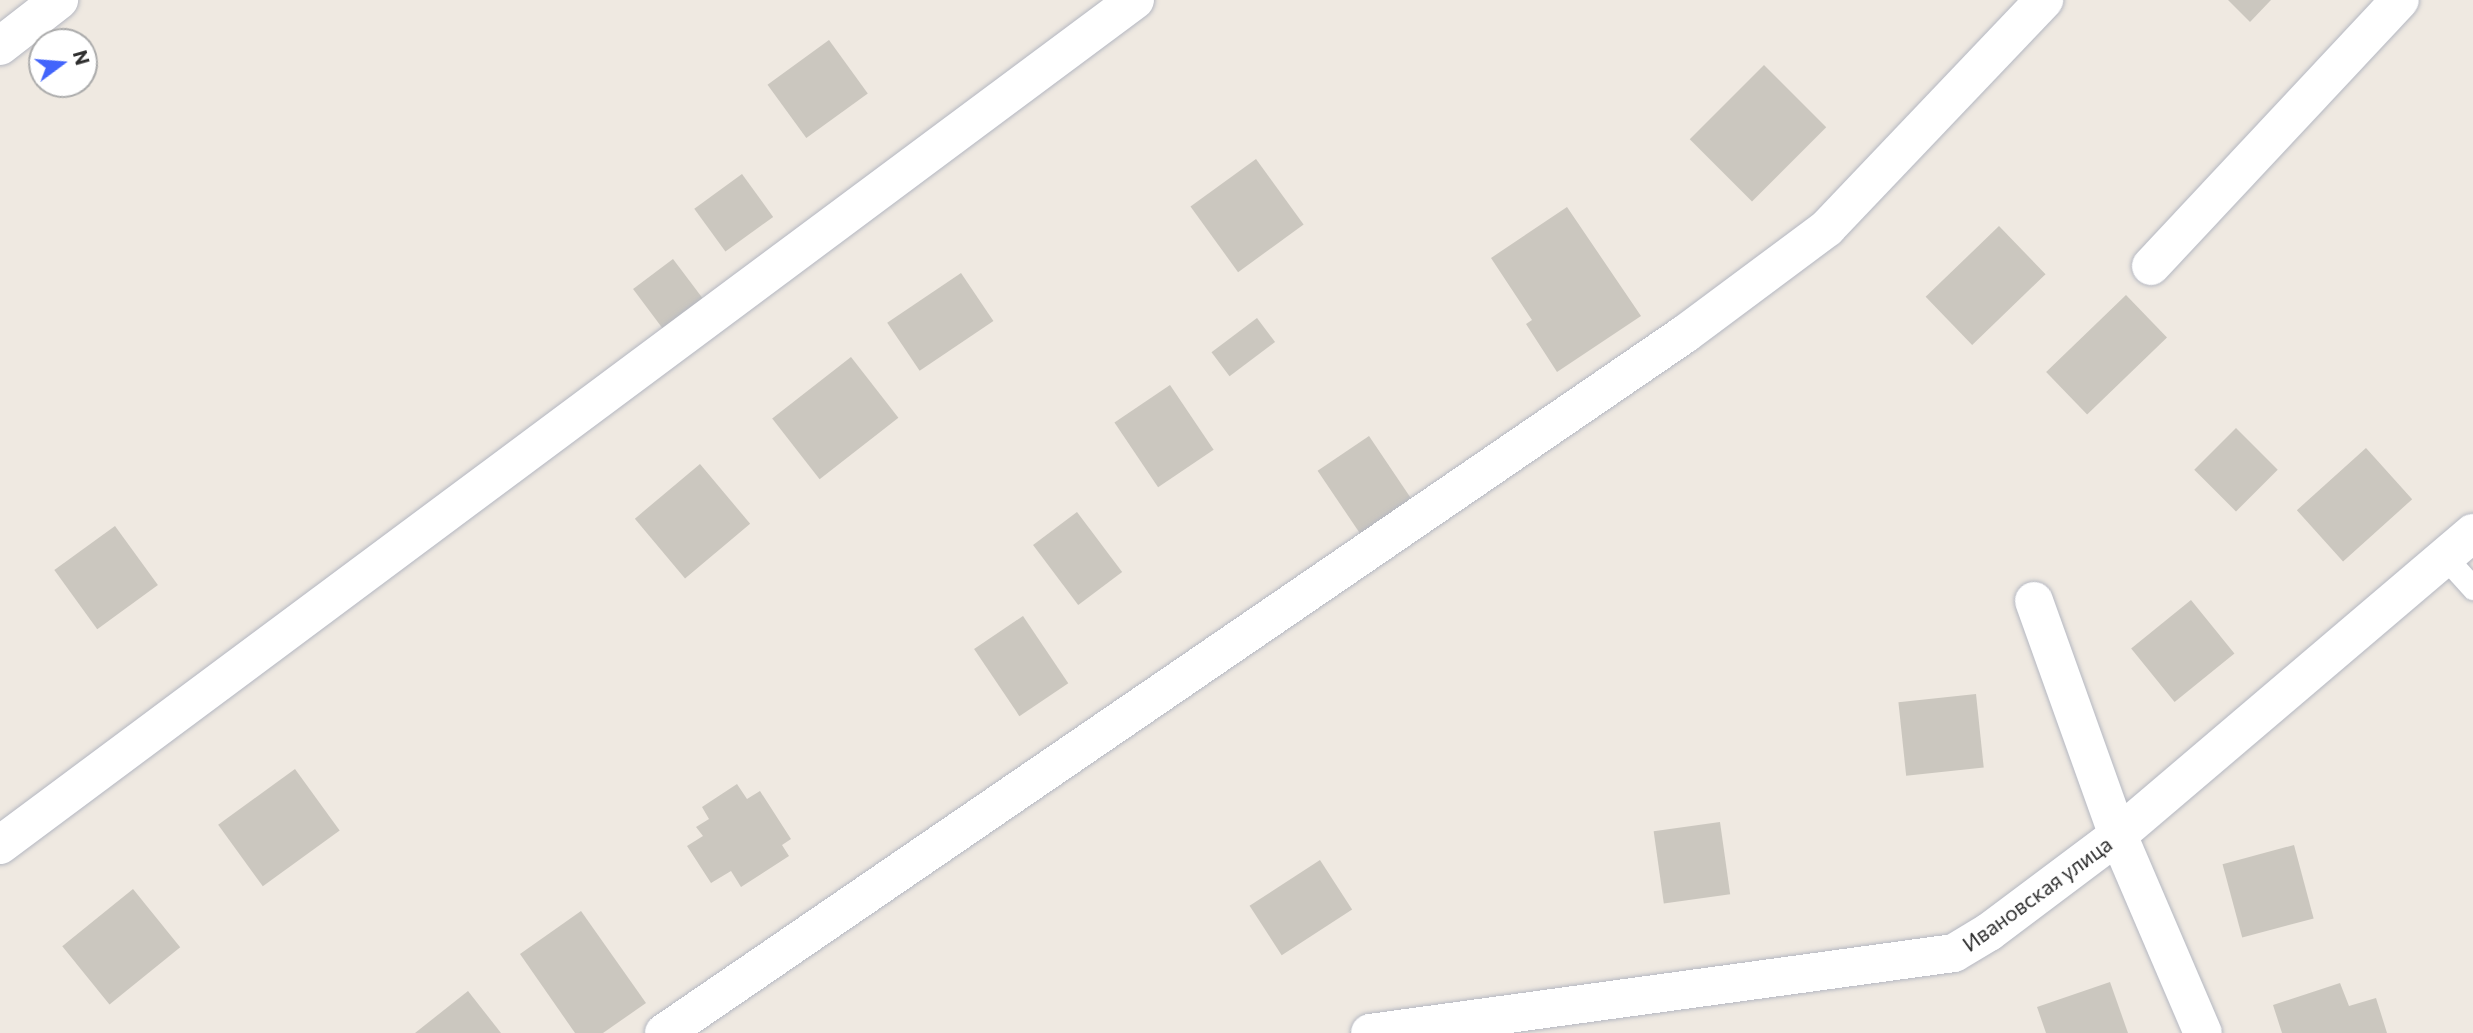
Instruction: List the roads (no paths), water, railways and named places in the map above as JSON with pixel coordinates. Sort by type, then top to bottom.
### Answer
[{"type":"street","points":[[0,46],[59,0]]},
{"type":"street","points":[[0,845],[1135,0]]},
{"type":"street","points":[[664,1033],[1685,334],[1827,228],[2044,0]]},
{"type":"street","points":[[2151,266],[2400,0]]},
{"type":"street","name":"Ивановская улица","points":[[1370,1033],[1954,953],[1989,932],[2118,835],[2459,545]]},
{"type":"street","points":[[2034,601],[2118,835],[2203,1033]]},
{"type":"lane","points":[[2459,545],[2473,588]]}]
